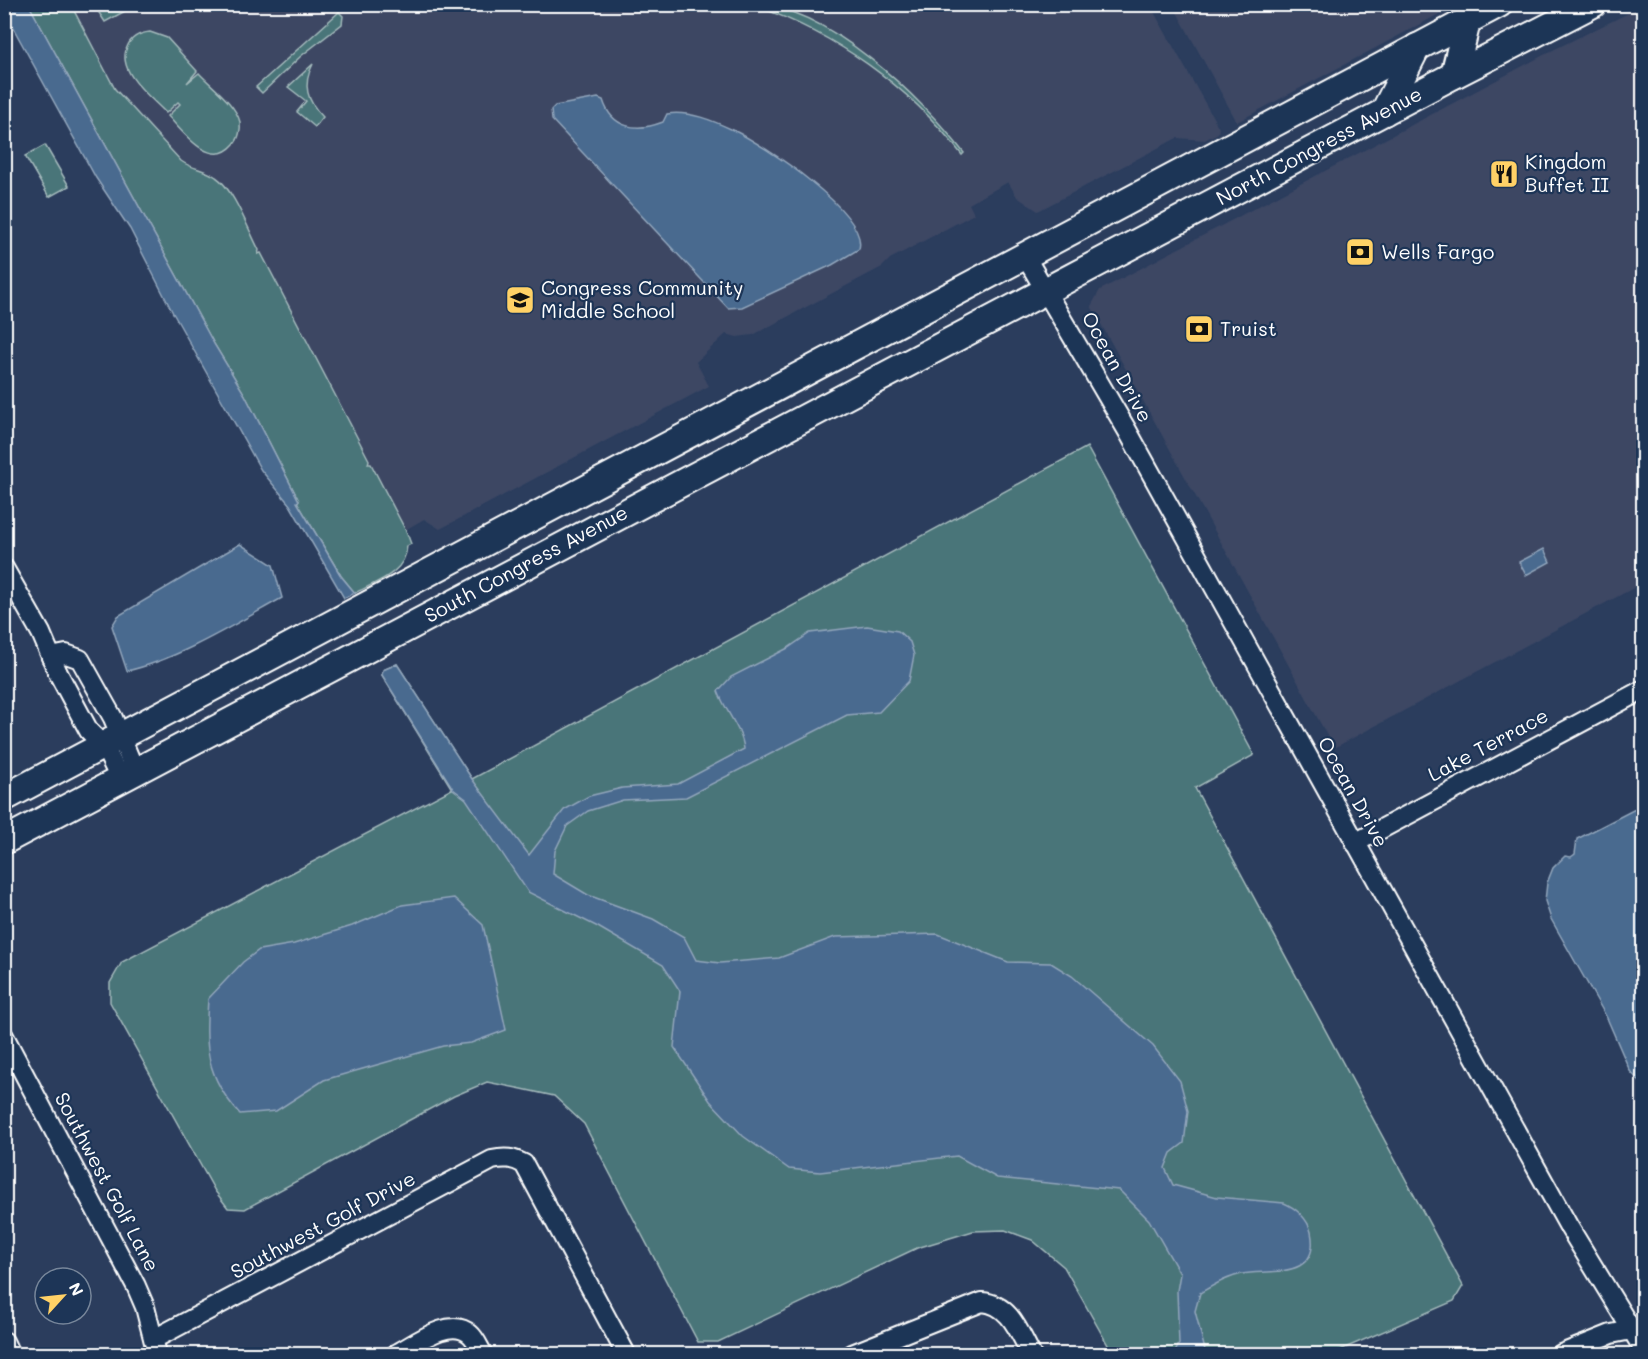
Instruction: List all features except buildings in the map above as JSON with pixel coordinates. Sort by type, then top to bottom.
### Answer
[{"type":"main road","name":"North Congress Avenue","points":[[1025,256],[1499,4]]},
{"type":"main road","name":"North Congress Avenue","points":[[1048,290],[1593,4]]},
{"type":"main road","points":[[1454,75],[1467,22]]},
{"type":"main road","points":[[1384,112],[1417,46]]},
{"type":"main road","name":"South Congress Avenue","points":[[4,798],[1025,256]]},
{"type":"main road","name":"South Congress Avenue","points":[[4,841],[1048,290]]},
{"type":"street","name":"Ocean Drive","points":[[1025,256],[1048,290],[1564,1218],[1638,1329],[1644,1350]]},
{"type":"street","points":[[4,568],[41,633],[89,731],[112,742]]},
{"type":"street","points":[[51,657],[66,654],[80,659],[113,718],[112,742],[128,775]]},
{"type":"street","name":"Lake Terrace","points":[[1355,843],[1644,688]]},
{"type":"street","name":"Southwest Golf Lane","points":[[4,1036],[136,1286],[155,1347]]},
{"type":"street","name":"Southwest Golf Drive","points":[[155,1347],[492,1160],[503,1157],[514,1158],[524,1164],[626,1354]]},
{"type":"street","points":[[852,1354],[982,1302],[993,1303],[1003,1308],[1031,1354]]},
{"type":"street","points":[[396,1354],[451,1328],[462,1329],[472,1335],[483,1354]]},
{"type":"street","points":[[1561,1354],[1611,1334],[1638,1329]]},
{"type":"street","points":[[4,1341],[10,1354]]},
{"type":"shaded area","points":[[4,5],[29,5],[214,344],[245,395],[299,501],[297,502],[341,576],[355,593],[344,598],[290,505],[261,470],[173,313],[130,229],[96,178],[5,13]]},
{"type":"shaded area","name":"Congress Community Middle School","points":[[58,5],[1150,5],[1219,128],[1218,133],[1205,140],[1177,138],[1038,211],[1017,197],[1008,182],[969,204],[974,214],[890,259],[882,267],[753,335],[737,337],[726,334],[696,362],[709,386],[440,529],[424,519],[362,555]]},
{"type":"shaded area","points":[[1173,5],[1456,5],[1237,122]]},
{"type":"shaded area","points":[[1643,6],[1643,583],[1334,748],[1091,306],[1100,290],[1555,49]]},
{"type":"shaded area","points":[[598,98],[603,100],[613,117],[627,126],[653,125],[663,122],[667,114],[675,113],[709,120],[747,138],[788,164],[831,199],[848,217],[858,234],[859,249],[832,265],[742,307],[728,308],[552,120],[551,110],[555,106]]},
{"type":"shaded area","points":[[240,544],[273,565],[282,598],[187,649],[127,671],[112,626],[118,616]]},
{"type":"shaded area","points":[[1544,549],[1550,562],[1526,575],[1519,562]]},
{"type":"shaded area","points":[[867,626],[898,631],[910,642],[914,655],[909,681],[879,712],[847,715],[686,797],[623,800],[588,811],[567,826],[555,851],[553,874],[588,895],[653,919],[684,937],[696,960],[720,963],[779,958],[835,937],[938,934],[1008,962],[1051,963],[1072,976],[1153,1046],[1180,1081],[1188,1111],[1184,1143],[1171,1153],[1165,1168],[1173,1185],[1217,1197],[1284,1203],[1301,1214],[1311,1232],[1312,1247],[1308,1258],[1301,1265],[1279,1271],[1236,1275],[1200,1293],[1195,1311],[1206,1354],[1174,1354],[1179,1344],[1177,1291],[1180,1274],[1149,1220],[1119,1190],[997,1178],[957,1156],[820,1172],[789,1169],[743,1136],[710,1101],[674,1047],[680,991],[663,965],[598,927],[528,892],[466,799],[453,789],[382,675],[383,670],[397,664],[472,779],[529,855],[564,810],[589,796],[622,788],[678,784],[744,749],[737,727],[718,691],[731,677],[788,648],[810,633]]},
{"type":"shaded area","points":[[1643,805],[1643,1085],[1630,1071],[1607,1018],[1551,919],[1545,901],[1547,883],[1553,868],[1565,856],[1571,857],[1575,854],[1577,839]]},
{"type":"shaded area","points":[[454,898],[483,925],[506,1030],[471,1043],[443,1046],[324,1080],[276,1111],[240,1114],[228,1100],[214,1074],[208,1046],[207,1016],[208,999],[243,962],[259,950],[294,944],[352,926],[402,905]]},
{"type":"green space","points":[[29,5],[71,5],[115,89],[181,161],[212,174],[228,190],[259,250],[258,254],[261,253],[369,460],[368,464],[371,464],[407,533],[411,544],[407,546],[405,555],[396,570],[388,576],[355,593],[341,576],[297,502],[299,501],[245,395],[214,344]]},
{"type":"green space","points":[[94,5],[136,5],[105,22]]},
{"type":"green space","points":[[753,5],[781,9],[811,20],[841,37],[898,82],[924,107],[964,153],[962,155],[941,130],[894,84],[868,65],[813,31]]},
{"type":"green space","points":[[339,12],[343,16],[342,24],[301,56],[262,93],[256,87]]},
{"type":"green space","points":[[150,32],[167,38],[197,71],[187,83],[199,73],[238,115],[240,131],[238,137],[236,142],[225,151],[216,153],[207,151],[189,139],[168,116],[180,104],[178,102],[166,113],[144,92],[131,75],[126,66],[127,47],[136,36]]},
{"type":"green space","points":[[313,64],[308,79],[308,92],[313,105],[323,117],[315,127],[297,112],[306,101],[288,87]]},
{"type":"green space","points":[[45,145],[69,186],[49,197],[25,156]]},
{"type":"green space","points":[[1087,447],[1254,755],[1195,788],[1463,1286],[1454,1301],[1331,1354],[1113,1354],[1064,1267],[1032,1240],[1005,1230],[973,1231],[917,1248],[718,1342],[698,1342],[584,1124],[554,1096],[487,1082],[454,1096],[245,1209],[228,1208],[215,1191],[110,1002],[110,983],[122,962],[452,789],[382,675],[383,670],[397,664],[472,779]]},
{"type":"place","name":"Kingdom Buffet II","points":[[1504,174]]},
{"type":"place","name":"Wells Fargo","points":[[1360,252]]},
{"type":"place","name":"Congress Community Middle School","points":[[520,300]]},
{"type":"place","name":"Truist","points":[[1199,329]]}]
